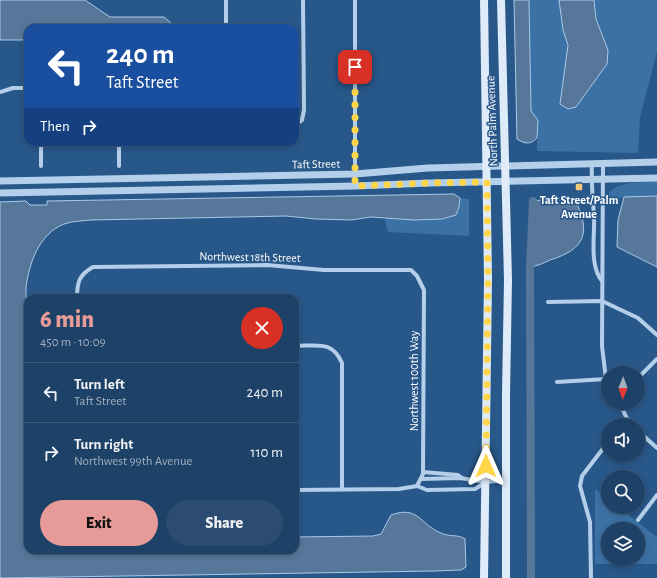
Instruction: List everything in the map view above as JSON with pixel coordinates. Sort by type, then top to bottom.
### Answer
[{"type":"main road","name":"North Palm Avenue","points":[[484,0],[488,280],[484,578]]},
{"type":"main road","name":"North Palm Avenue","points":[[501,0],[508,280],[506,578]]},
{"type":"street","points":[[226,0],[226,24]]},
{"type":"street","points":[[299,123],[302,120],[304,110],[303,0]]},
{"type":"street","points":[[355,0],[355,186]]},
{"type":"street","points":[[0,92],[13,88],[24,88]]},
{"type":"street","points":[[41,146],[41,166]]},
{"type":"street","points":[[119,146],[119,166]]},
{"type":"street","name":"Taft Street","points":[[0,181],[356,174],[428,168],[592,165],[657,162]]},
{"type":"street","points":[[603,164],[602,346],[605,366]]},
{"type":"street","points":[[592,165],[591,180],[594,219],[593,243],[598,275],[603,281]]},
{"type":"street","name":"Taft Street","points":[[0,193],[657,178]]},
{"type":"street","name":"Northwest 18th Street","points":[[77,294],[77,283],[82,274],[93,267],[267,265],[324,270],[411,270],[417,276]]},
{"type":"street","name":"Northwest 100th Way","points":[[416,486],[424,472],[424,290],[417,276]]},
{"type":"street","points":[[548,302],[602,301],[638,318],[657,335]]},
{"type":"street","points":[[299,346],[328,346],[337,352],[342,363],[342,489]]},
{"type":"street","points":[[645,371],[657,359]]},
{"type":"street","points":[[556,382],[601,381]]},
{"type":"street","points":[[645,437],[657,448]]},
{"type":"street","points":[[591,578],[590,522],[580,486],[582,476],[601,451]]},
{"type":"street","points":[[424,472],[458,475],[462,478]]},
{"type":"street","points":[[421,478],[462,478],[486,482],[506,480]]},
{"type":"street","points":[[299,490],[399,489],[416,486],[427,490],[475,489],[486,482]]},
{"type":"street","points":[[638,520],[657,495]]},
{"type":"shaded area","points":[[0,0],[85,0],[110,17],[164,17],[171,23],[24,24],[24,40],[0,40]]},
{"type":"shaded area","points":[[514,0],[529,0],[531,111],[538,120],[537,138],[532,142],[527,143],[517,139]]},
{"type":"shaded area","points":[[529,0],[657,0],[657,52],[640,117],[638,153],[537,151],[538,120],[531,111]]},
{"type":"shaded area","points":[[559,0],[594,0],[596,19],[608,50],[607,64],[576,107],[568,109],[560,104],[568,45],[563,30]]},
{"type":"shaded area","points":[[657,181],[657,196],[606,199],[614,188],[620,185]]},
{"type":"shaded area","points":[[454,194],[460,198],[456,215],[442,219],[414,220],[371,217],[351,220],[286,216],[91,220],[64,224],[55,229],[42,242],[37,250],[27,278],[26,294],[24,294],[24,554],[299,554],[299,537],[373,536],[381,534],[391,515],[408,512],[419,517],[434,530],[465,539],[466,567],[461,570],[434,571],[0,578],[0,202],[26,201],[30,205],[47,205],[47,201]]},
{"type":"shaded area","points":[[657,196],[657,267],[617,247],[618,220],[624,197]]},
{"type":"shaded area","points":[[460,198],[469,199],[469,236],[388,232],[385,220],[387,218],[442,219],[456,215]]},
{"type":"shaded area","points":[[559,198],[575,200],[583,221],[584,230],[582,238],[578,245],[562,256],[530,267],[533,201]]},
{"type":"shaded area","points":[[595,489],[601,494],[601,514],[627,514],[638,522],[601,522],[601,564],[595,564]]},
{"type":"shaded area","points":[[645,528],[657,537],[657,564],[645,564]]},
{"type":"waterway","points":[[531,578],[530,267],[533,201]]},
{"type":"place","name":"Taft Street/Palm Avenue","points":[[579,187]]},
{"type":"route","points":[[355,67],[355,186],[487,182],[486,216],[488,280],[486,466]]}]
